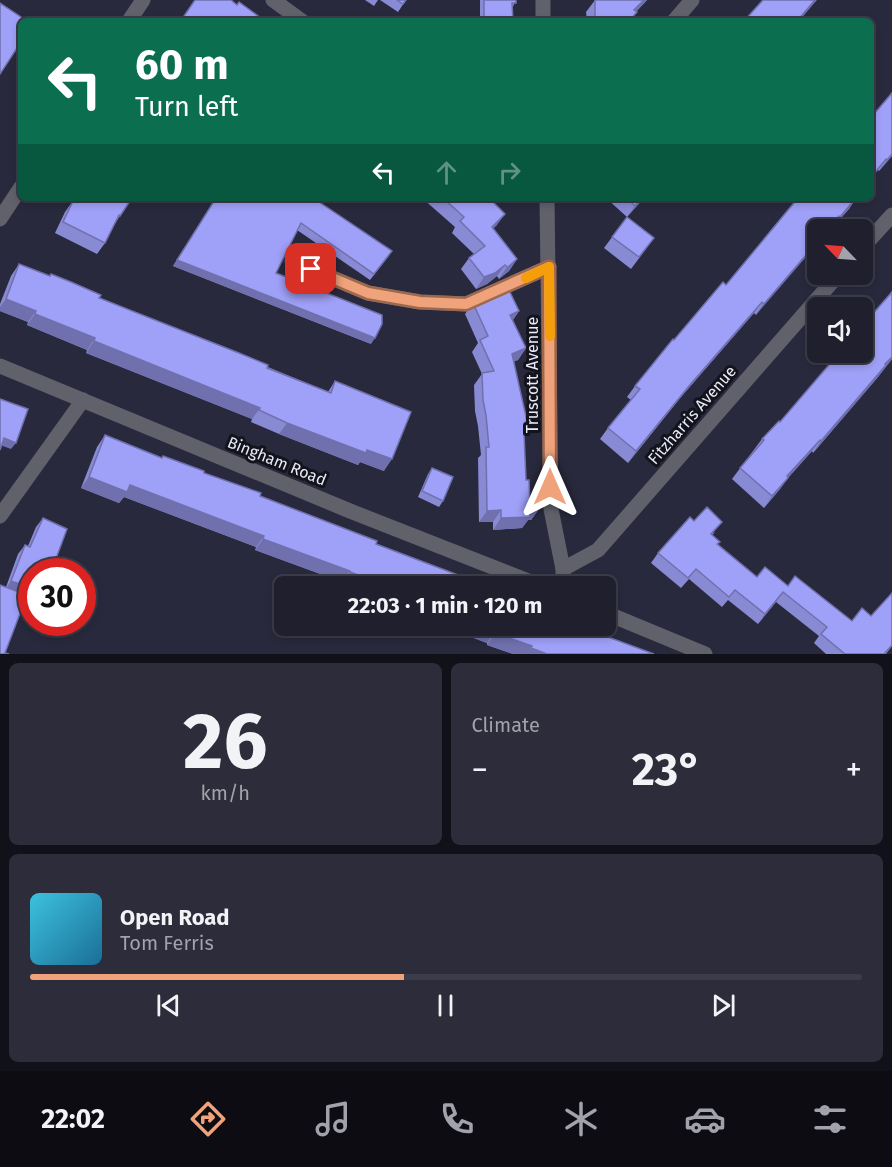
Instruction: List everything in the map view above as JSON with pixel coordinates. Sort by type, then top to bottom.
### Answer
[{"type":"street","points":[[131,18],[143,0]]},
{"type":"street","points":[[273,0],[298,18]]},
{"type":"street","points":[[543,0],[543,18]]},
{"type":"street","points":[[677,18],[692,0]]},
{"type":"street","points":[[0,219],[18,192]]},
{"type":"street","name":"Truscott Avenue","points":[[548,201],[551,509],[563,576]]},
{"type":"street","points":[[873,236],[892,214]]},
{"type":"street","points":[[292,261],[368,293],[420,302],[466,304],[549,267]]},
{"type":"street","name":"Fitzharris Avenue","points":[[563,568],[597,550],[829,285]]},
{"type":"street","name":"Bingham Road","points":[[0,366],[350,511],[516,576]]},
{"type":"street","points":[[0,516],[83,400]]},
{"type":"street","points":[[616,617],[705,654]]},
{"type":"building","points":[[195,0],[231,0],[237,5],[239,2],[261,18],[183,18]]},
{"type":"building","points":[[484,0],[516,0],[516,3],[512,3],[513,18],[484,18]]},
{"type":"building","points":[[595,0],[644,0],[634,10],[637,12],[632,18],[595,18]]},
{"type":"building","points":[[763,0],[815,0],[800,18],[747,18]]},
{"type":"building","points":[[0,3],[22,18],[18,18],[18,47],[0,74]]},
{"type":"building","points":[[892,93],[892,154],[874,174],[874,114]]},
{"type":"building","points":[[73,201],[130,201],[119,215],[105,243],[63,222]]},
{"type":"building","points":[[214,201],[317,201],[392,251],[374,274],[301,223],[276,273],[382,315],[382,324],[375,338],[177,260]]},
{"type":"building","points":[[446,201],[492,201],[505,214],[492,227],[517,259],[508,267],[505,265],[495,273],[484,277],[469,258],[485,246],[460,221],[464,217]]},
{"type":"building","points":[[630,201],[639,201],[635,206]]},
{"type":"building","points":[[796,201],[853,201],[836,219],[807,219],[807,254],[689,386],[636,451],[608,428],[640,389],[635,386],[723,282],[726,285]]},
{"type":"building","points":[[627,217],[654,238],[639,257],[612,237]]},
{"type":"building","points":[[19,264],[71,282],[101,295],[99,298],[239,353],[268,365],[267,368],[331,393],[335,381],[411,412],[392,459],[367,450],[366,453],[287,423],[259,410],[260,408],[94,341],[95,338],[35,314],[36,311],[6,299]]},
{"type":"building","points":[[508,288],[519,311],[510,315],[526,348],[512,354],[527,421],[525,422],[526,433],[524,433],[526,480],[529,480],[530,505],[539,509],[530,509],[530,517],[501,518],[501,510],[487,511],[486,447],[489,447],[482,373],[494,371],[480,340],[488,336],[473,303]]},
{"type":"building","points":[[892,292],[892,357],[772,496],[740,468],[764,440],[762,439],[780,422],[831,363],[873,363],[873,314]]},
{"type":"building","points":[[0,399],[28,409],[16,443],[4,438],[0,450]]},
{"type":"building","points":[[105,435],[261,493],[260,496],[458,575],[361,576],[130,485],[127,492],[89,477]]},
{"type":"building","points":[[432,468],[453,477],[443,501],[422,491]]},
{"type":"building","points":[[707,507],[722,522],[711,534],[720,542],[717,544],[757,577],[765,567],[788,586],[795,576],[852,621],[862,608],[871,616],[892,593],[892,645],[884,654],[845,654],[821,634],[827,627],[783,592],[765,614],[735,590],[729,597],[696,569],[688,578],[658,553],[690,517],[694,521]]},
{"type":"building","points":[[43,518],[67,529],[56,558],[20,558],[25,545],[30,547]]},
{"type":"building","points":[[18,563],[18,583],[11,581]]},
{"type":"building","points":[[0,585],[18,592],[18,619],[5,653],[9,654],[0,654]]},
{"type":"building","points":[[504,636],[605,636],[654,654],[547,654],[531,648],[532,646]]},
{"type":"slow traffic","points":[[526,278],[549,267],[550,336]]},
{"type":"route","points":[[311,269],[368,293],[420,302],[466,304],[549,267],[550,487]]}]
